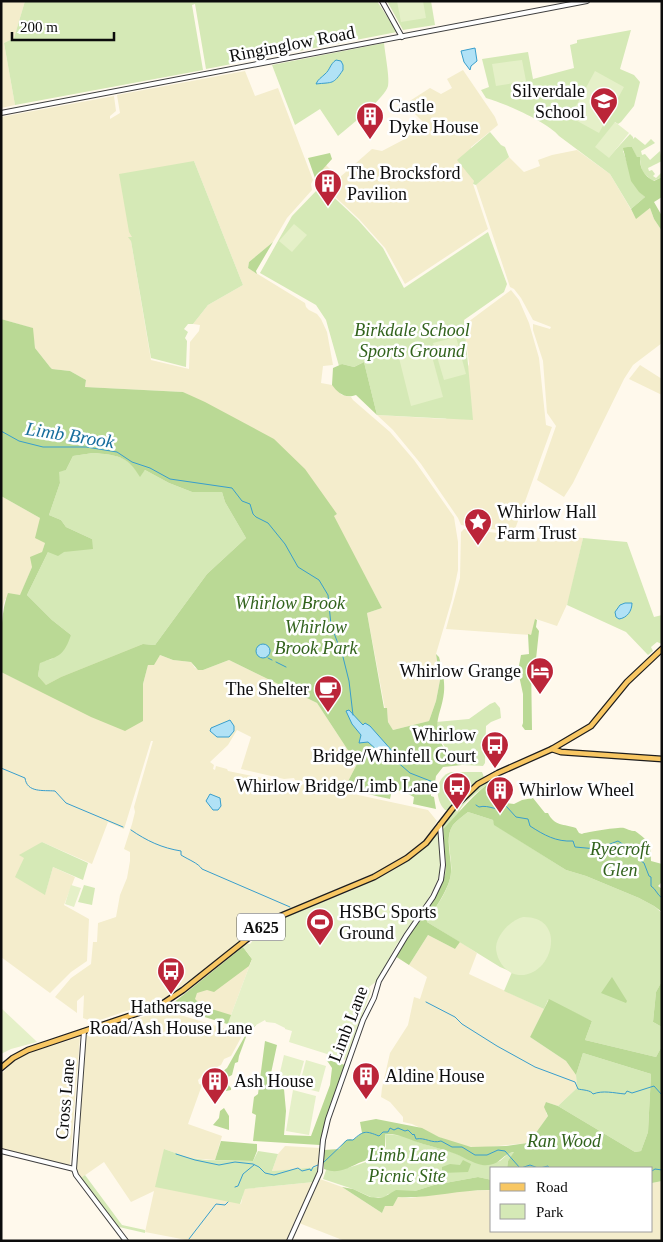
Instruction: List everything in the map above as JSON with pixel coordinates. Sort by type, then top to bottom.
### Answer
[{"type":"main road","name":"A625","points":[[1,1068],[20,1054],[166,1002],[271,920],[387,870],[407,858],[421,847],[459,801],[478,784],[552,749],[591,726],[627,682],[662,649]]},
{"type":"main road","points":[[552,749],[561,752],[662,759]]},
{"type":"street","points":[[382,1],[402,37]]},
{"type":"street","name":"Ringinglow Road","points":[[1,113],[587,1]]},
{"type":"street","name":"Limb Lane","points":[[289,1241],[320,1172],[323,1140],[328,1119],[379,981],[406,936],[433,897],[441,880],[443,865],[440,825]]},
{"type":"street","name":"Cross Lane","points":[[74,1169],[84,1031]]},
{"type":"street","points":[[1,1151],[74,1169],[75,1174],[126,1241]]},
{"type":"shaded area","points":[[1,1],[25,1],[14,38],[4,43],[15,105],[1,108]]},
{"type":"shaded area","points":[[463,70],[495,117],[498,125],[471,147],[473,184],[488,229],[405,284],[385,248],[359,219],[315,178],[326,165],[339,178],[372,149],[382,151],[403,140],[425,124],[405,104],[430,88],[441,94],[452,88],[447,79]]},
{"type":"shaded area","points":[[245,71],[255,96],[278,88],[313,180],[311,184],[312,190],[287,218],[273,242],[249,262],[248,268],[305,303],[309,310],[317,314],[327,332],[333,365],[323,366],[321,383],[332,385],[342,395],[351,397],[390,432],[414,460],[454,517],[458,542],[458,570],[452,599],[436,654],[440,680],[436,701],[429,721],[393,730],[388,722],[367,613],[382,608],[333,516],[337,514],[246,425],[183,392],[85,387],[86,380],[70,371],[52,369],[50,367],[35,348],[32,328],[1,319],[1,117],[114,96],[116,111],[110,116],[110,119],[120,113],[117,95]],"holes":[[[194,161],[243,285],[208,305],[193,324],[200,325],[199,331],[190,342],[189,369],[151,360],[131,241],[132,237]]]},
{"type":"shaded area","points":[[577,150],[610,174],[636,218],[650,208],[654,219],[662,231],[662,343],[633,365],[624,379],[573,483],[564,497],[537,480],[556,426],[547,413],[543,361],[533,330],[533,324],[550,329],[551,327],[533,320],[521,298],[510,287],[476,185],[509,157],[524,172],[540,166],[538,160]]},
{"type":"shaded area","points":[[511,290],[519,300],[529,323],[539,358],[546,425],[552,427],[514,532],[461,525],[421,464],[393,430],[377,415],[446,419],[469,364],[464,325]]},
{"type":"shaded area","points":[[640,365],[662,379],[662,395],[629,379]]},
{"type":"shaded area","points":[[1,496],[40,518],[45,543],[42,552],[32,567],[20,596],[5,599],[1,613]]},
{"type":"shaded area","points":[[464,529],[549,539],[554,535],[583,538],[569,600],[557,626],[536,619],[531,635],[446,629],[460,578],[461,532]]},
{"type":"shaded area","points":[[143,644],[143,684],[148,665],[160,655],[173,660],[191,662],[195,668],[203,670],[229,660],[317,703],[357,764],[344,789],[295,780],[294,778],[284,779],[241,769],[251,737],[237,730],[228,745],[210,762],[214,765],[213,769],[215,770],[216,766],[228,771],[321,787],[428,810],[437,821],[426,839],[411,852],[379,871],[268,919],[219,959],[165,998],[94,1022],[83,1018],[84,995],[77,1001],[77,1013],[55,997],[71,978],[91,964],[93,942],[97,942],[98,923],[116,917],[130,861],[130,852],[124,849],[153,741],[151,741],[124,829],[108,822],[92,864],[42,842],[24,858],[45,894],[53,867],[75,877],[64,905],[89,919],[87,961],[71,972],[50,993],[1,957],[1,672],[42,692],[38,676]]},
{"type":"shaded area","points":[[428,935],[455,949],[460,942],[477,953],[469,974],[544,1009],[530,1037],[566,1061],[576,1075],[577,1088],[558,1106],[546,1102],[546,1113],[548,1116],[536,1135],[527,1143],[479,1148],[459,1145],[412,1124],[403,1122],[403,1117],[390,1102],[381,1097],[390,1053],[408,1025],[414,997],[420,999],[427,977],[409,965]]},
{"type":"shaded area","points":[[243,947],[252,959],[228,1023],[172,1007],[172,1004]]},
{"type":"shaded area","points":[[164,1010],[243,1034],[231,1056],[224,1059],[221,1065],[205,1073],[198,1080],[199,1084],[202,1085],[188,1124],[222,1136],[215,1160],[190,1158],[164,1149],[241,1204],[244,1189],[314,1182],[287,1241],[192,1241],[145,1232],[154,1191],[131,1202],[104,1162],[81,1178],[77,1173],[76,1165],[86,1035]]},
{"type":"shaded area","points":[[80,1037],[70,1164],[1,1149],[1,1074],[22,1056],[46,1046]]},
{"type":"shaded area","points":[[285,1146],[320,1148],[318,1167],[272,1171],[278,1154]]},
{"type":"shaded area","points":[[320,1179],[342,1187],[382,1213],[385,1206],[393,1205],[398,1197],[411,1198],[454,1191],[490,1190],[490,1232],[653,1232],[653,1183],[662,1181],[662,1241],[345,1241],[299,1223]]},
{"type":"green space","points":[[25,1],[377,1],[397,32],[206,69],[195,4],[192,5],[203,70],[15,105],[4,43],[14,38]]},
{"type":"green space","points":[[387,1],[431,1],[435,25],[403,30]]},
{"type":"green space","points":[[397,1],[423,1],[426,18],[401,22]]},
{"type":"green space","name":"Silverdale School","points":[[631,30],[620,69],[634,75],[640,82],[634,106],[621,122],[618,124],[615,122],[609,157],[630,134],[633,139],[635,137],[645,145],[651,139],[655,143],[641,151],[642,155],[645,154],[650,160],[660,151],[662,161],[648,168],[649,171],[652,170],[655,174],[653,176],[656,178],[662,172],[662,177],[653,181],[642,172],[640,159],[637,158],[632,147],[623,151],[633,181],[645,197],[631,209],[610,174],[536,119],[486,98],[481,90],[489,87],[482,59],[528,52],[533,79],[574,68],[570,45],[577,43],[577,40]]},
{"type":"green space","points":[[384,43],[388,86],[380,98],[366,112],[338,136],[320,109],[295,125],[272,65]]},
{"type":"green space","points":[[522,60],[526,81],[496,86],[492,64]]},
{"type":"green space","points":[[595,71],[624,87],[599,133],[570,117]]},
{"type":"green space","points":[[615,122],[629,133],[609,158],[595,147]]},
{"type":"green space","points":[[490,132],[505,147],[509,157],[476,185],[473,184],[474,181],[457,160]]},
{"type":"green space","points":[[632,147],[637,157],[640,157],[642,168],[647,176],[654,181],[662,177],[662,197],[654,202],[662,216],[662,231],[654,219],[650,208],[636,219],[631,209],[645,197],[631,181],[623,148]]},
{"type":"green space","points":[[330,153],[332,159],[315,178],[308,158]]},
{"type":"green space","points":[[194,161],[243,285],[208,305],[193,324],[188,324],[184,329],[188,332],[185,338],[187,341],[186,367],[151,358],[131,241],[128,237],[132,237],[129,232],[119,174]]},
{"type":"green space","name":"Birkdale School Sports Ground","points":[[322,186],[358,220],[383,248],[404,288],[488,232],[507,284],[504,292],[464,320],[473,420],[377,415],[364,362],[354,367],[342,364],[339,366],[326,320],[316,305],[260,273],[292,216],[318,187]]},
{"type":"green space","points":[[294,224],[307,235],[292,252],[279,241]]},
{"type":"green space","points":[[273,242],[256,271],[257,274],[248,268],[249,262]]},
{"type":"green space","name":"Whirlow Brook","points":[[1,319],[33,328],[35,348],[50,367],[52,369],[70,371],[86,380],[85,387],[183,392],[274,439],[305,469],[337,514],[334,516],[382,608],[367,613],[384,708],[387,708],[388,722],[393,730],[429,721],[436,701],[440,680],[436,654],[439,657],[444,687],[437,727],[438,733],[445,749],[462,765],[443,767],[436,776],[431,796],[434,797],[436,809],[413,804],[414,797],[402,791],[392,790],[390,799],[344,789],[357,764],[317,703],[229,660],[203,670],[198,670],[191,662],[173,660],[160,655],[154,665],[148,665],[143,684],[143,721],[125,731],[91,717],[1,672],[2,620],[5,601],[8,593],[20,595],[32,567],[30,557],[42,552],[45,543],[35,538],[40,518],[1,496]],"holes":[[[93,453],[115,456],[125,460],[140,477],[145,470],[169,483],[192,492],[222,492],[225,502],[246,538],[207,574],[155,645],[143,644],[61,677],[46,685],[38,676],[40,663],[60,654],[66,647],[71,635],[52,620],[27,595],[48,552],[58,556],[64,552],[93,549],[92,539],[66,527],[61,520],[49,515],[60,483],[59,472],[66,470],[73,456]]]},
{"type":"green space","points":[[456,337],[466,374],[444,380],[433,343]]},
{"type":"green space","points":[[430,349],[443,397],[411,406],[399,358]]},
{"type":"green space","points":[[364,362],[377,415],[356,395],[348,396],[342,394],[332,385],[333,368],[342,364],[354,367]]},
{"type":"green space","points":[[93,453],[120,457],[130,464],[140,476],[145,470],[169,483],[192,492],[222,492],[225,502],[246,538],[207,574],[155,645],[143,644],[61,677],[46,685],[38,676],[40,662],[52,659],[71,635],[52,620],[27,595],[48,552],[64,552],[92,539],[66,527],[61,520],[49,515],[60,483],[58,471],[66,470],[73,456]]},
{"type":"green space","points":[[583,538],[627,542],[654,617],[662,615],[662,644],[657,642],[651,647],[653,651],[648,655],[626,632],[567,605]]},
{"type":"green space","points":[[535,619],[537,620],[536,627],[539,631],[536,659],[531,662],[532,730],[525,730],[522,726],[523,694],[518,671],[521,655],[529,654],[528,634],[531,635]]},
{"type":"green space","points":[[495,702],[500,708],[501,718],[486,726],[485,763],[483,766],[462,765],[445,747],[440,738],[436,722],[469,719]]},
{"type":"green space","points":[[451,772],[482,772],[484,777],[448,810],[445,810],[439,800],[438,789],[442,778]]},
{"type":"green space","points":[[491,778],[493,780],[468,800],[459,813],[443,829],[449,816],[455,809],[470,794]]},
{"type":"green space","name":"Ryecroft Glen","points":[[493,780],[500,799],[514,804],[533,798],[553,820],[576,828],[579,833],[624,828],[640,834],[648,843],[651,861],[662,864],[662,882],[658,886],[662,889],[662,912],[639,898],[586,876],[566,870],[494,825],[493,820],[468,812],[450,830],[450,878],[445,891],[427,922],[460,942],[455,949],[428,935],[409,965],[395,956],[438,892],[445,875],[443,829],[473,797]]},
{"type":"green space","points":[[468,812],[493,820],[495,825],[566,870],[586,876],[639,898],[662,913],[662,981],[656,992],[653,1022],[662,1027],[662,1046],[656,1057],[585,1040],[592,1021],[548,1000],[544,1009],[504,991],[512,972],[500,967],[427,922],[445,892],[450,879],[450,830]]},
{"type":"green space","name":"HSBC Sports Ground","points":[[437,834],[440,873],[434,888],[423,908],[420,909],[420,913],[397,944],[377,981],[369,987],[371,991],[346,1060],[289,1042],[292,1031],[275,1023],[266,1022],[265,1020],[250,1031],[228,1023],[252,959],[243,947],[250,944],[265,927],[356,889],[392,871],[424,848]]},
{"type":"green space","points":[[42,842],[88,863],[83,880],[53,867],[45,895],[15,877],[24,858],[19,855]]},
{"type":"green space","points":[[71,885],[81,888],[74,907],[65,904]]},
{"type":"green space","points":[[84,885],[95,888],[92,905],[78,902]]},
{"type":"green space","points":[[523,917],[537,919],[546,926],[550,935],[551,946],[547,957],[540,967],[531,973],[519,975],[510,972],[503,966],[496,952],[496,947],[499,937],[505,928]]},
{"type":"green space","points":[[243,947],[252,959],[249,966],[214,992],[207,990],[197,993],[195,999],[202,1006],[256,1025],[250,1031],[172,1007],[172,1004]]},
{"type":"green space","points":[[612,977],[627,1001],[626,1003],[601,993]]},
{"type":"green space","points":[[662,981],[662,1027],[653,1022],[656,992]]},
{"type":"green space","name":"Ran Wood","points":[[549,999],[592,1021],[585,1040],[656,1057],[662,1046],[662,1181],[653,1183],[653,1167],[507,1167],[508,1161],[514,1152],[493,1164],[482,1165],[456,1154],[390,1134],[385,1134],[385,1153],[381,1157],[370,1159],[347,1169],[330,1171],[324,1169],[324,1150],[339,1149],[345,1141],[353,1140],[362,1133],[360,1122],[376,1119],[422,1128],[439,1137],[471,1147],[506,1146],[527,1143],[536,1135],[548,1116],[544,1107],[546,1102],[558,1106],[635,1152],[641,1151],[648,1132],[651,1074],[583,1053],[576,1075],[566,1061],[530,1037]]},
{"type":"green space","points":[[1,1008],[37,1042],[11,1049],[1,1054]]},
{"type":"green space","points":[[245,1036],[238,1062],[235,1063],[232,1075],[226,1078],[226,1082],[231,1090],[226,1091],[219,1086],[211,1087],[212,1080],[227,1068]]},
{"type":"green space","points":[[265,1041],[277,1045],[270,1078],[284,1089],[286,1111],[284,1135],[311,1136],[330,1085],[332,1068],[326,1059],[345,1065],[331,1103],[320,1145],[253,1141],[256,1115],[252,1113],[254,1097],[258,1094]]},
{"type":"green space","points":[[583,1053],[651,1074],[648,1132],[641,1151],[635,1152],[558,1106],[577,1088],[576,1075]]},
{"type":"green space","points":[[284,1055],[304,1061],[297,1086],[278,1081]]},
{"type":"green space","points":[[306,1060],[326,1066],[319,1092],[299,1087]]},
{"type":"green space","points":[[293,1090],[316,1096],[309,1135],[286,1131]]},
{"type":"green space","points":[[224,1108],[229,1116],[229,1130],[213,1125],[219,1118],[220,1111]]},
{"type":"green space","name":"Limb Lane Picnic Site","points":[[385,1134],[404,1136],[420,1143],[452,1152],[483,1165],[500,1161],[509,1153],[515,1152],[508,1161],[507,1167],[490,1167],[490,1180],[478,1177],[434,1185],[415,1191],[388,1194],[385,1197],[373,1198],[323,1179],[326,1170],[340,1170],[380,1158],[386,1147]]},
{"type":"green space","points":[[221,1141],[257,1144],[257,1151],[253,1161],[215,1160]]},
{"type":"green space","points":[[164,1149],[190,1158],[206,1160],[253,1161],[258,1151],[278,1154],[272,1171],[318,1167],[314,1182],[245,1189],[240,1204],[155,1187]]},
{"type":"green space","points":[[463,1160],[471,1164],[468,1172],[442,1173],[442,1167],[450,1164],[460,1165]]},
{"type":"green space","points":[[85,1175],[122,1225],[145,1230],[145,1233],[116,1225],[81,1178]]},
{"type":"green space","points":[[478,1177],[490,1180],[490,1190],[421,1197],[398,1197],[393,1206],[385,1206],[382,1213],[342,1187],[378,1198],[384,1197],[396,1190],[415,1191],[434,1185]]},
{"type":"water","points":[[475,48],[477,61],[471,66],[470,70],[464,62],[461,51]]},
{"type":"water","points":[[336,60],[341,61],[343,65],[343,70],[337,78],[329,83],[316,84],[332,63]]},
{"type":"water","points":[[632,603],[631,609],[627,616],[619,619],[616,617],[615,612],[620,605]]},
{"type":"water","points":[[260,644],[266,644],[270,651],[266,658],[260,658],[256,654],[256,648]]},
{"type":"water","points":[[349,710],[363,725],[365,723],[370,726],[394,753],[401,758],[388,760],[368,742],[359,743],[361,735],[352,724],[346,711]]},
{"type":"water","points":[[230,720],[234,726],[234,731],[229,737],[217,737],[210,731],[211,728]]},
{"type":"water","points":[[210,794],[220,798],[221,806],[218,810],[213,810],[206,801]]},
{"type":"waterway","name":"Limb Brook","points":[[1,431],[19,441],[43,447],[86,447],[117,452],[132,462],[150,468],[170,479],[232,488],[242,501],[250,504],[256,517],[268,523],[285,544],[298,567],[319,580],[328,595],[331,625],[343,657],[349,681],[353,715]]},
{"type":"waterway","points":[[268,658],[272,660]]},
{"type":"waterway","points":[[276,662],[286,667]]},
{"type":"waterway","name":"Limb Brook","points":[[395,760],[410,773],[433,782]]},
{"type":"waterway","points":[[1,768],[25,778],[26,783],[32,788],[55,791],[66,803],[123,827]]},
{"type":"waterway","name":"Limb Brook","points":[[476,805],[496,809],[506,806],[516,817],[528,819],[530,826],[540,832],[556,839],[573,841],[575,847],[597,849],[618,841],[628,851],[634,851],[642,855],[641,861],[651,877],[651,886],[662,898]]},
{"type":"waterway","points":[[131,830],[155,844],[181,851],[181,855],[196,863],[202,869],[290,907]]},
{"type":"waterway","points":[[426,1002],[455,1017],[462,1024],[497,1046],[535,1067],[575,1082],[578,1089],[593,1094],[605,1092],[625,1094],[627,1091],[632,1093],[654,1086],[662,1095]]},
{"type":"waterway","points":[[323,1163],[347,1140],[353,1140],[365,1132],[379,1136],[383,1132],[388,1132],[390,1128],[394,1130],[398,1128],[405,1131],[408,1130],[414,1134],[416,1139],[441,1141],[452,1147],[462,1147],[475,1155],[487,1155],[498,1150],[505,1151],[519,1167]]},
{"type":"waterway","points":[[176,1154],[219,1165],[235,1162],[253,1164],[265,1173],[274,1175],[298,1168],[302,1171],[310,1169],[311,1171],[313,1167],[318,1165]]},
{"type":"waterway","points":[[235,1187],[238,1186],[243,1174],[254,1165]]},
{"type":"waterway","points":[[524,1167],[530,1165],[535,1167]]},
{"type":"waterway","points":[[544,1167],[548,1167]]},
{"type":"waterway","points":[[653,1170],[662,1170]]},
{"type":"waterway","points":[[189,1239],[216,1204],[225,1205],[228,1202]]},
{"type":"place","name":"Silverdale School","points":[[604,125]]},
{"type":"place","name":"Castle Dyke House","points":[[370,140]]},
{"type":"place","name":"The Brocksford Pavilion","points":[[328,207]]},
{"type":"place","name":"Whirlow Hall Farm Trust","points":[[478,546]]},
{"type":"place","name":"Whirlow Grange","points":[[540,695]]},
{"type":"place","name":"The Shelter","points":[[328,713]]},
{"type":"place","name":"Whirlow Bridge/Whinfell Court","points":[[495,769]]},
{"type":"place","name":"Whirlow Bridge/Limb Lane","points":[[457,810]]},
{"type":"place","name":"Whirlow Wheel","points":[[500,814]]},
{"type":"place","name":"HSBC Sports Ground","points":[[320,946]]},
{"type":"place","name":"Hathersage Road/Ash House Lane","points":[[171,995]]},
{"type":"place","name":"Aldine House","points":[[366,1100]]},
{"type":"place","name":"Ash House","points":[[215,1105]]},
{"type":"park label","name":"Whirlow Brook Park","points":[[316,638]]}]
